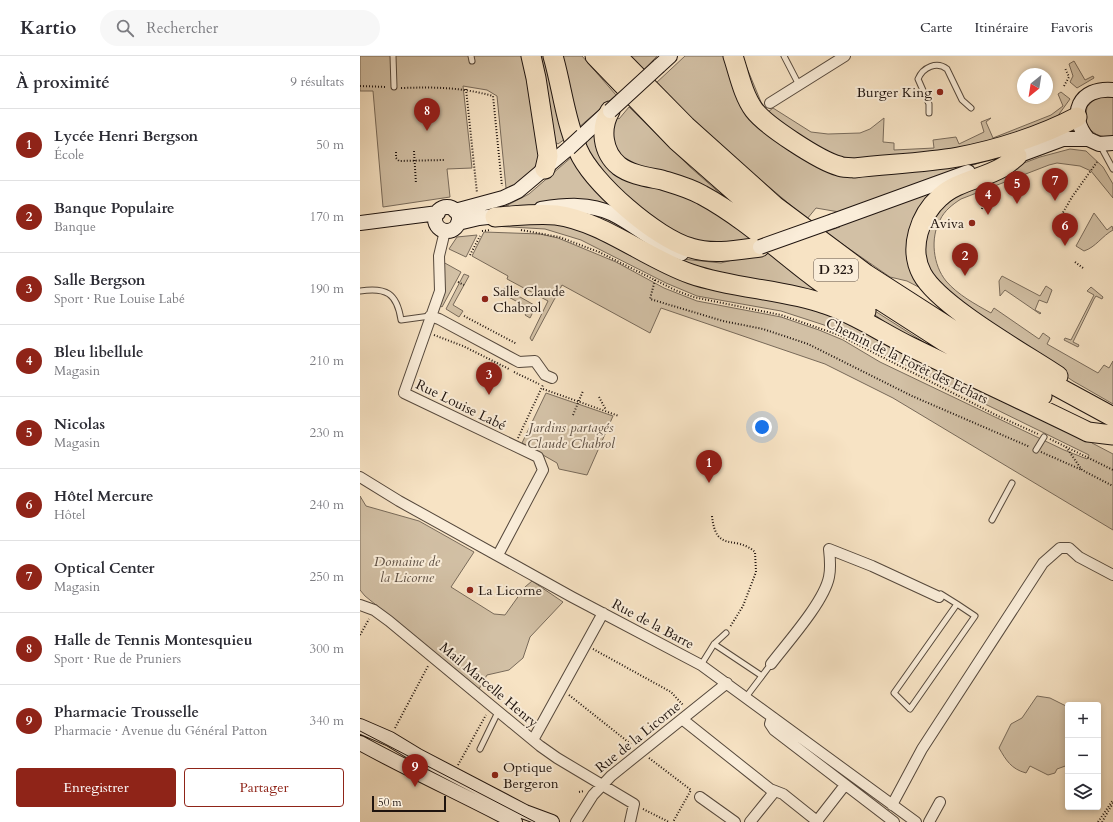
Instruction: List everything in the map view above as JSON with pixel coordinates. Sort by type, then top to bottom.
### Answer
[{"type":"highway","points":[[531,56],[536,78],[548,156],[545,169]]},
{"type":"highway","points":[[553,56],[572,133],[578,151],[587,166],[610,192],[655,229],[687,247],[726,252],[760,247]]},
{"type":"highway","name":"D 323","points":[[595,56],[676,140],[767,220],[858,286],[945,342],[1113,435]]},
{"type":"highway","name":"D 323","points":[[617,56],[686,126],[776,206],[866,274],[953,330],[1113,417]]},
{"type":"highway","points":[[733,56],[745,93],[754,110],[776,129],[823,160],[839,167],[854,168],[958,157],[994,148],[1059,127],[1077,117]]},
{"type":"highway","points":[[610,110],[604,126],[604,139],[609,154],[619,166],[628,171],[675,184],[702,195],[739,218],[812,276],[945,363]]},
{"type":"highway","points":[[1017,156],[1002,168],[964,182],[941,196],[926,211],[919,227],[917,242],[916,258],[922,274],[934,290],[962,313],[1070,384],[1113,407]]},
{"type":"highway","points":[[495,224],[556,215],[575,220],[613,236],[671,267],[690,274],[728,284],[806,298],[843,310],[910,347],[1088,432],[1113,435]]},
{"type":"street","points":[[360,223],[422,215],[439,221],[452,230],[457,217],[503,194],[522,188],[569,148],[670,56]]},
{"type":"street","points":[[770,103],[845,56]]},
{"type":"street","points":[[1100,142],[1080,129],[1077,117],[1079,106],[1087,95],[1101,89],[1113,90]]},
{"type":"street","points":[[439,221],[447,208],[457,217],[479,218],[495,224],[563,205],[583,206],[613,214],[653,241],[684,254],[720,258],[745,253],[1063,139],[1100,142]]},
{"type":"street","name":"Rue Louise Labé","points":[[439,221],[440,291],[404,393],[538,457],[543,470],[498,555]]},
{"type":"street","points":[[430,316],[439,319],[519,362],[535,361],[545,375],[552,378]]},
{"type":"street","name":"Rue de la Barre","points":[[360,477],[399,501],[701,665],[916,822]]},
{"type":"street","points":[[892,805],[922,749],[1043,563],[1060,548],[1069,548],[1079,557],[1113,575]]},
{"type":"street","points":[[771,664],[801,625],[824,589],[829,578],[829,549],[940,596]]},
{"type":"street","name":"Mail Marcelle Henry","points":[[360,605],[374,610],[389,621],[498,712],[556,758],[634,804]]},
{"type":"street","points":[[533,740],[603,613]]},
{"type":"street","name":"Rue de la Licorne","points":[[576,822],[602,784],[638,753],[727,683]]},
{"type":"street","points":[[772,717],[770,724],[774,730],[894,822]]},
{"type":"street","points":[[682,719],[775,792],[783,794],[818,821],[845,785]]},
{"type":"street","points":[[360,726],[390,739],[418,756],[526,812],[552,822]]},
{"type":"street","points":[[360,743],[381,756],[406,766],[515,822]]},
{"type":"street","points":[[750,822],[775,792]]},
{"type":"street","points":[[700,796],[735,822]]},
{"type":"street","points":[[929,822],[940,802]]},
{"type":"street","points":[[630,822],[634,804]]},
{"type":"lane","points":[[393,56],[394,87]]},
{"type":"lane","points":[[784,56],[799,85]]},
{"type":"lane","points":[[929,113],[929,104],[918,79],[923,71],[936,65],[943,66],[947,69],[962,100],[971,108]]},
{"type":"lane","points":[[1100,142],[1113,168]]},
{"type":"lane","points":[[360,292],[372,289],[385,292],[395,298],[399,307],[401,320],[430,316]]},
{"type":"lane","points":[[1036,450],[1044,437]]},
{"type":"lane","points":[[992,520],[1012,483]]},
{"type":"lane","points":[[940,596],[957,604],[975,616],[910,709],[894,693],[957,604]]},
{"type":"lane","points":[[701,665],[714,644],[726,632]]},
{"type":"lane","points":[[714,644],[762,676]]},
{"type":"lane","points":[[746,697],[771,664]]},
{"type":"lane","points":[[480,749],[498,712]]},
{"type":"path","points":[[1064,86],[1070,78],[1065,68]]},
{"type":"path","points":[[360,86],[441,87],[466,89],[493,96],[503,194]]},
{"type":"path","points":[[466,89],[478,198]]},
{"type":"path","points":[[414,151],[416,184]]},
{"type":"path","points":[[396,152],[396,158],[400,161],[414,160],[423,162],[444,160]]},
{"type":"path","points":[[1054,228],[1072,197],[1098,162]]},
{"type":"path","points":[[1054,187],[1056,173]]},
{"type":"path","points":[[1015,194],[1017,180]]},
{"type":"path","points":[[982,209],[984,195]]},
{"type":"path","points":[[482,231],[495,224]]},
{"type":"path","name":"Chemin de la Forêt des Echats","points":[[514,230],[543,233],[560,237],[599,252],[675,290],[693,297],[781,315],[839,335],[998,416],[1065,446],[1113,470]]},
{"type":"path","points":[[470,255],[480,236]]},
{"type":"path","points":[[1075,262],[1083,268]]},
{"type":"path","points":[[655,280],[650,299],[808,344],[912,396],[1082,470],[1113,486]]},
{"type":"path","points":[[458,282],[464,285]]},
{"type":"path","points":[[464,316],[517,344]]},
{"type":"path","points":[[431,334],[462,346],[544,386],[516,442]]},
{"type":"path","points":[[543,389],[619,416]]},
{"type":"path","points":[[573,415],[583,391]]},
{"type":"path","points":[[599,397],[606,411]]},
{"type":"path","points":[[1065,446],[1082,470]]},
{"type":"path","points":[[712,516],[716,536],[722,540],[750,547],[755,552],[756,572],[743,606],[730,626]]},
{"type":"path","points":[[360,635],[369,619]]},
{"type":"path","points":[[590,648],[671,692],[684,705]]},
{"type":"path","points":[[394,729],[428,666]]},
{"type":"path","points":[[568,694],[632,745]]},
{"type":"path","points":[[458,766],[486,714]]},
{"type":"path","points":[[649,758],[691,790],[673,822]]},
{"type":"path","points":[[579,792],[586,790]]},
{"type":"path","points":[[1098,822],[1113,801]]},
{"type":"path","points":[[1102,822],[1113,801]]},
{"type":"path","points":[[634,804],[669,822]]},
{"type":"path","points":[[672,816],[675,819]]},
{"type":"green space","points":[[360,56],[526,56],[540,149],[539,162],[519,184],[506,188],[497,96],[487,90],[463,86],[472,168],[447,169],[450,197],[383,207],[373,91],[360,91]]},
{"type":"green space","points":[[536,56],[547,56],[569,136],[558,144],[553,141]]},
{"type":"green space","points":[[558,56],[582,56],[616,95],[578,128]]},
{"type":"green space","points":[[629,56],[657,56],[643,71]]},
{"type":"green space","points":[[685,56],[727,56],[738,96],[823,165],[1056,136],[839,212],[816,208],[807,219],[703,131],[655,84]]},
{"type":"green space","points":[[742,56],[761,102],[768,112],[773,108],[811,132],[828,134],[860,133],[870,129],[884,118],[883,142],[894,143],[894,150],[934,148],[933,140],[956,137],[959,144],[984,132],[981,122],[991,118],[986,122],[993,138],[1051,115],[1063,106],[1058,94],[1061,92],[1070,99],[1057,117],[1033,129],[922,158],[834,159],[758,109]]},
{"type":"green space","points":[[1074,61],[1085,80],[1093,76],[1094,78],[1077,88],[1070,82],[1073,76],[1069,64]]},
{"type":"green space","points":[[1096,97],[1113,97],[1113,136],[1104,137],[1096,134],[1085,122],[1087,107]]},
{"type":"green space","points":[[629,107],[690,167],[732,204],[615,157],[612,117],[614,115],[619,119]]},
{"type":"green space","points":[[596,131],[603,152],[674,188],[759,239],[706,247],[640,213],[583,148],[586,145],[585,142]]},
{"type":"green space","points":[[1070,149],[1086,151],[1103,167],[1113,184],[1113,198],[1091,171],[1080,166],[1057,163],[1049,165],[961,199],[955,203],[940,220],[935,235],[934,251],[938,267],[946,281],[956,291],[973,303],[991,313],[994,308],[1039,339],[1043,333],[1050,338],[1047,344],[1098,373],[1104,365],[1109,368],[1113,361],[1113,404],[1073,381],[957,302],[926,268],[922,242],[933,212],[971,183],[1040,157]]},
{"type":"green space","points":[[574,155],[613,197],[609,209],[502,208],[529,194]]},
{"type":"green space","points":[[931,192],[915,229],[932,294],[907,281],[890,277],[825,232],[840,227],[838,225]]},
{"type":"green space","points":[[568,210],[592,213],[611,220],[682,259],[721,263],[766,251],[843,302],[701,275]]},
{"type":"green space","points":[[1094,213],[1107,230],[1112,226],[1113,230],[1092,247],[1084,251],[1076,246]]},
{"type":"green space","points":[[554,221],[812,304],[1093,439],[1092,443],[1113,454],[1113,530],[893,398],[825,364],[661,308],[650,333],[562,285],[532,341],[530,338],[548,301],[507,279],[508,276],[472,256],[484,232],[540,234],[558,238],[616,262],[664,288],[697,301],[781,317],[819,330],[843,340],[880,362],[1064,450],[1087,459],[1089,455],[824,325],[781,311],[697,296],[666,283],[581,240],[545,229],[493,226],[486,224]]},
{"type":"green space","points":[[477,235],[466,257],[449,249],[457,237]]},
{"type":"green space","points":[[443,262],[461,272],[442,307],[439,305]]},
{"type":"green space","points":[[464,274],[469,276],[453,305],[463,311],[459,317],[446,309]]},
{"type":"green space","points":[[1002,276],[1040,296],[1046,286],[1052,290],[1047,303],[1039,300],[1035,310],[1041,313],[1040,314],[1005,290],[1000,296],[999,281]]},
{"type":"green space","points":[[1091,287],[1103,297],[1102,299],[1096,296],[1094,299],[1073,342],[1079,345],[1078,347],[1064,340],[1065,338],[1071,340],[1094,295],[1087,291]]},
{"type":"green space","points":[[504,288],[536,306],[530,318],[525,315],[529,308],[501,293]]},
{"type":"green space","points":[[853,297],[944,355],[896,329],[863,306]]},
{"type":"green space","name":"Jardins partagés Claude Chabrol","points":[[546,393],[613,416],[587,475],[559,469],[557,463],[522,443]]},
{"type":"green space","name":"Domaine de la Licorne","points":[[360,496],[366,506],[419,521],[474,552],[451,587],[494,614],[505,615],[525,587],[532,581],[563,602],[530,637],[523,658],[509,670],[487,675],[479,689],[365,596],[360,590]]},
{"type":"green space","points":[[1037,696],[1050,698],[1065,706],[1065,766],[1057,769],[1055,773],[1048,775],[1030,766],[1026,773],[1016,769],[1007,760],[999,748],[1011,724],[1022,718]]},
{"type":"tram line","points":[[360,731],[535,822]]},
{"type":"place","name":"Burger King","points":[[940,92]]},
{"type":"place","name":"Halle de Tennis Montesquieu","points":[[427,131]]},
{"type":"place","name":"Optical Center","points":[[1055,201]]},
{"type":"place","name":"Nicolas","points":[[1017,204]]},
{"type":"place","name":"Bleu libellule","points":[[988,215]]},
{"type":"place","name":"Aviva","points":[[972,223]]},
{"type":"place","name":"Hôtel Mercure","points":[[1065,246]]},
{"type":"place","name":"Banque Populaire","points":[[965,276]]},
{"type":"place","name":"Salle Claude Chabrol","points":[[485,299]]},
{"type":"place","name":"Salle Bergson","points":[[489,395]]},
{"type":"place","name":"Lycée Henri Bergson","points":[[709,483]]},
{"type":"place","name":"La Licorne","points":[[470,590]]},
{"type":"place","name":"Optique Bergeron","points":[[495,775]]},
{"type":"place","name":"Pharmacie Trousselle","points":[[415,787]]}]
